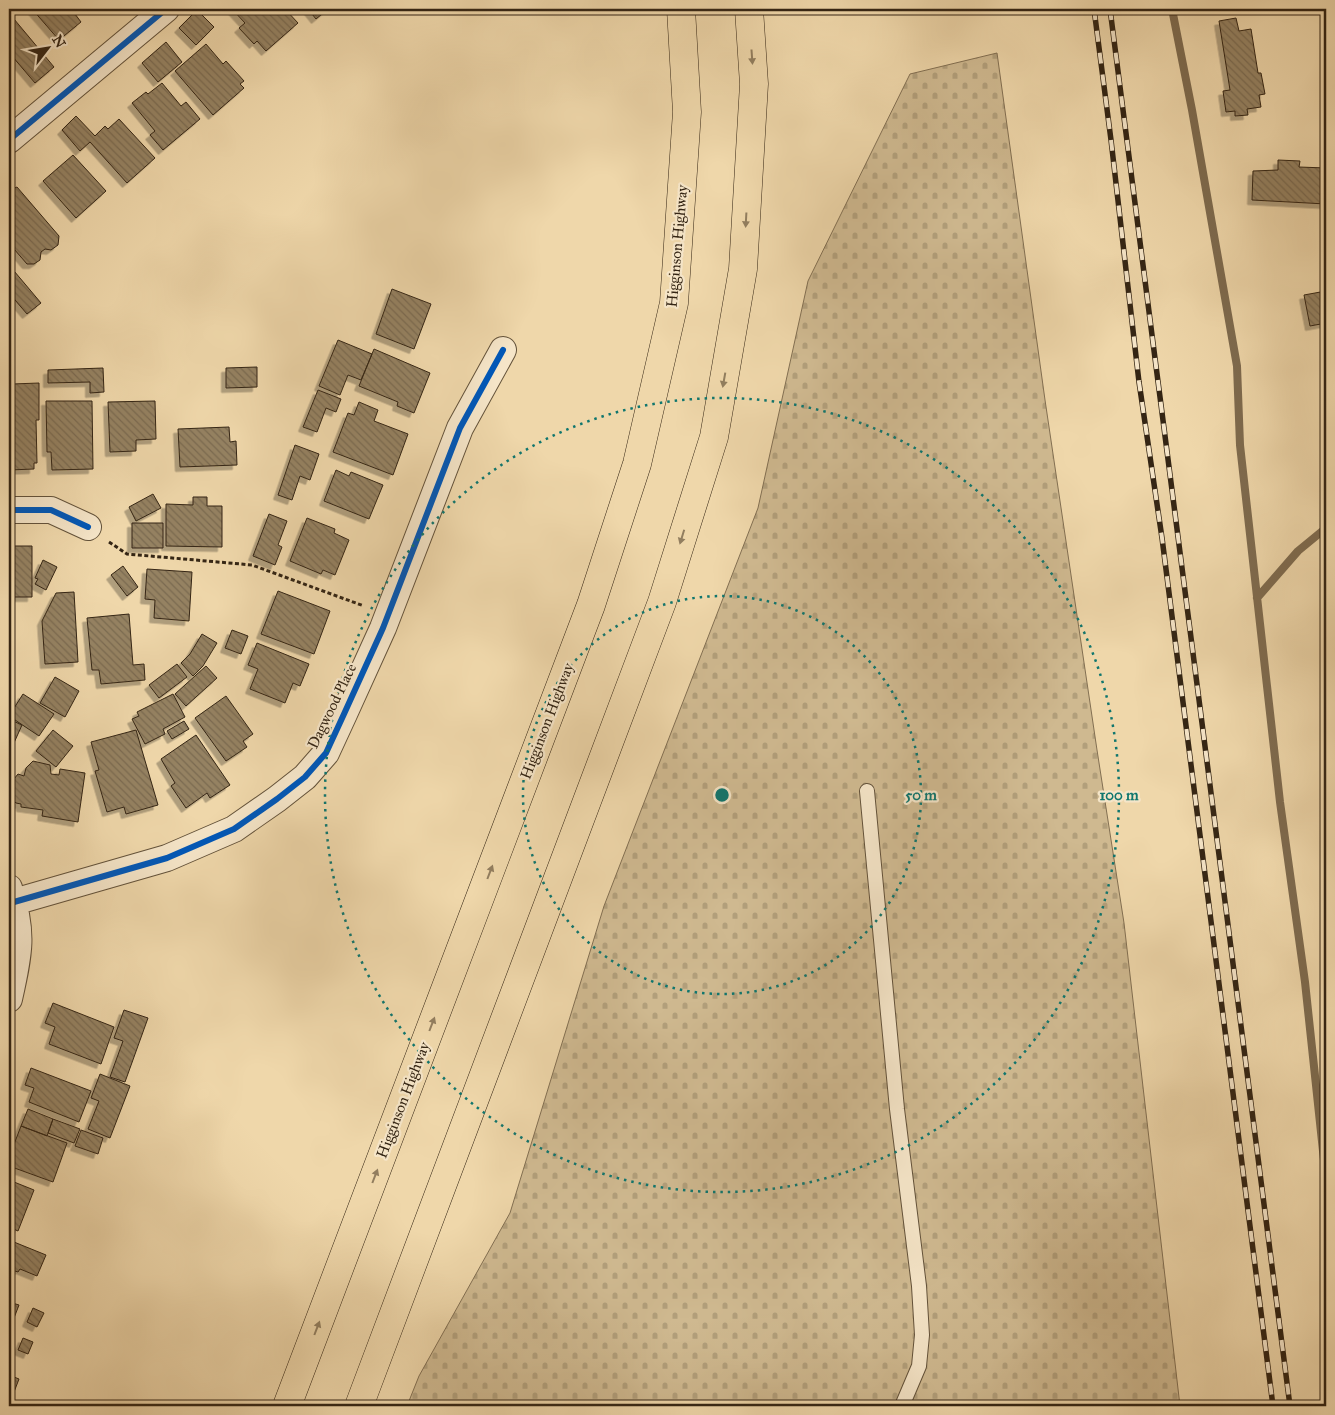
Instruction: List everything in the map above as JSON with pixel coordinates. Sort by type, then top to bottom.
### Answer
[{"type":"highway","name":"Higginson Highway","points":[[287,1406],[591,605],[637,464],[674,303],[687,112],[681,9]]},
{"type":"highway","points":[[359,1406],[662,602],[714,437],[743,269],[754,84],[749,9]]},
{"type":"street","points":[[9,140],[166,9]]},
{"type":"street","name":"Dagwood Place","points":[[11,895],[167,858],[234,829],[305,777],[326,753],[388,616],[460,428],[503,350]]},
{"type":"street","points":[[9,510],[51,510],[88,527]]},
{"type":"street","points":[[9,999],[19,955],[19,928],[11,895]]},
{"type":"lane","points":[[867,792],[895,1090],[920,1296],[922,1336],[919,1366],[902,1406]]},
{"type":"path","points":[[88,527],[127,554],[252,565],[388,616]]},
{"type":"green space","points":[[997,53],[1045,400],[1124,923],[1180,1406],[407,1406],[419,1376],[510,1213],[604,906],[758,508],[808,281],[910,74]]},
{"type":"building","points":[[32,9],[80,9],[75,14],[81,22],[59,40]]},
{"type":"building","points":[[232,9],[285,9],[298,23],[266,51],[257,41],[254,44],[239,28],[245,23]]},
{"type":"building","points":[[308,9],[328,9],[316,19]]},
{"type":"building","points":[[197,10],[214,27],[196,45],[179,28]]},
{"type":"building","points":[[9,13],[54,67],[35,83],[12,56],[9,59]]},
{"type":"building","points":[[1236,18],[1239,31],[1251,29],[1258,73],[1261,73],[1265,94],[1259,95],[1261,107],[1247,109],[1248,115],[1235,116],[1235,111],[1226,112],[1223,91],[1230,90],[1219,21]]},
{"type":"building","points":[[166,42],[182,62],[158,82],[142,63]]},
{"type":"building","points":[[206,44],[223,64],[226,61],[244,81],[240,84],[244,88],[213,115],[175,71]]},
{"type":"building","points":[[162,83],[181,106],[186,102],[200,119],[163,150],[150,135],[155,131],[132,103]]},
{"type":"building","points":[[76,116],[95,136],[105,126],[108,129],[119,119],[155,158],[127,183],[90,142],[80,151],[62,130]]},
{"type":"building","points":[[73,155],[106,191],[76,218],[43,181]]},
{"type":"building","points":[[1278,160],[1300,161],[1299,167],[1326,168],[1326,204],[1252,200],[1253,171],[1278,170]]},
{"type":"building","points":[[17,187],[59,236],[58,245],[51,250],[45,249],[41,252],[40,260],[34,264],[27,264],[14,249],[10,253],[9,251],[9,190]]},
{"type":"building","points":[[9,265],[41,303],[27,314],[9,293]]},
{"type":"building","points":[[392,289],[431,304],[414,349],[376,334]]},
{"type":"building","points":[[1326,291],[1326,323],[1310,326],[1304,295]]},
{"type":"building","points":[[338,340],[372,354],[361,380],[348,375],[340,395],[319,386]]},
{"type":"building","points":[[374,349],[430,373],[414,413],[397,406],[398,402],[359,386]]},
{"type":"building","points":[[257,367],[257,387],[226,388],[226,368]]},
{"type":"building","points":[[103,368],[104,392],[90,393],[90,382],[48,383],[48,370]]},
{"type":"building","points":[[39,383],[39,420],[36,420],[37,463],[34,463],[34,469],[9,470],[9,408],[12,408],[12,384]]},
{"type":"building","points":[[318,390],[341,399],[336,412],[326,408],[317,432],[303,427]]},
{"type":"building","points":[[46,401],[92,401],[93,469],[52,470],[51,452],[47,452]]},
{"type":"building","points":[[155,401],[156,439],[136,440],[136,451],[110,452],[108,402]]},
{"type":"building","points":[[359,402],[378,410],[374,421],[408,434],[393,475],[333,452],[348,413],[354,415]]},
{"type":"building","points":[[229,427],[230,442],[236,441],[237,465],[180,467],[178,429]]},
{"type":"building","points":[[295,445],[319,454],[310,480],[300,476],[292,500],[278,495]]},
{"type":"building","points":[[336,470],[349,476],[351,472],[383,485],[369,519],[324,501]]},
{"type":"building","points":[[153,494],[161,508],[136,521],[129,507]]},
{"type":"building","points":[[193,497],[207,497],[207,506],[222,506],[222,547],[166,546],[166,504],[193,505]]},
{"type":"building","points":[[269,514],[287,521],[278,545],[282,547],[275,565],[253,556]]},
{"type":"building","points":[[307,518],[335,529],[334,533],[349,540],[335,575],[323,570],[321,574],[290,561]]},
{"type":"building","points":[[132,523],[163,523],[163,548],[132,548]]},
{"type":"building","points":[[9,546],[32,546],[32,597],[9,597]]},
{"type":"building","points":[[43,560],[57,567],[46,590],[35,584],[38,579],[35,578]]},
{"type":"building","points":[[123,566],[138,587],[127,596],[111,575]]},
{"type":"building","points":[[147,569],[192,572],[189,621],[154,618],[155,600],[145,599]]},
{"type":"building","points":[[278,591],[330,611],[314,654],[261,634]]},
{"type":"building","points":[[74,592],[78,662],[45,664],[42,621],[56,593]]},
{"type":"building","points":[[129,614],[133,665],[144,664],[145,680],[101,684],[99,670],[92,670],[87,618]]},
{"type":"building","points":[[232,630],[248,636],[241,654],[225,648]]},
{"type":"building","points":[[202,634],[217,643],[203,666],[193,676],[181,663],[190,654]]},
{"type":"building","points":[[257,643],[309,664],[300,686],[293,683],[285,703],[250,689],[258,669],[248,665]]},
{"type":"building","points":[[177,664],[187,677],[159,698],[149,685]]},
{"type":"building","points":[[206,666],[217,678],[186,706],[175,694]]},
{"type":"building","points":[[55,677],[79,691],[65,717],[40,703]]},
{"type":"building","points":[[23,694],[54,714],[39,736],[9,716]]},
{"type":"building","points":[[173,694],[185,717],[163,729],[165,734],[145,744],[132,719],[139,716],[137,712]]},
{"type":"building","points":[[226,696],[253,734],[243,741],[247,747],[226,761],[195,718]]},
{"type":"building","points":[[9,719],[22,725],[9,754]]},
{"type":"building","points":[[184,721],[189,729],[172,739],[167,731]]},
{"type":"building","points":[[53,730],[73,746],[56,767],[36,751]]},
{"type":"building","points":[[136,730],[158,805],[126,814],[124,807],[107,812],[95,771],[99,770],[91,742]]},
{"type":"building","points":[[196,735],[230,785],[210,798],[207,793],[186,808],[171,786],[175,783],[161,759]]},
{"type":"building","points":[[33,761],[50,765],[51,774],[59,775],[60,769],[85,773],[78,822],[42,816],[43,810],[21,807],[21,804],[16,803],[9,797],[9,785],[18,774],[24,776],[26,768]]},
{"type":"building","points":[[53,1003],[114,1027],[101,1064],[49,1044],[55,1027],[45,1023]]},
{"type":"building","points":[[124,1010],[148,1018],[125,1082],[110,1077],[123,1041],[114,1038]]},
{"type":"building","points":[[31,1068],[91,1091],[79,1122],[29,1102],[34,1088],[25,1085]]},
{"type":"building","points":[[100,1074],[130,1086],[110,1138],[88,1129],[99,1101],[91,1098]]},
{"type":"building","points":[[28,1109],[53,1119],[47,1136],[21,1126]]},
{"type":"building","points":[[53,1119],[80,1129],[74,1143],[48,1133]]},
{"type":"building","points":[[21,1126],[67,1143],[53,1182],[9,1166],[9,1145],[13,1147]]},
{"type":"building","points":[[81,1130],[103,1138],[98,1154],[75,1146]]},
{"type":"building","points":[[9,1180],[34,1190],[18,1231],[9,1227]]},
{"type":"building","points":[[9,1240],[46,1255],[37,1276],[20,1269],[18,1272],[9,1269]]},
{"type":"building","points":[[9,1302],[19,1305],[9,1331]]},
{"type":"building","points":[[33,1308],[44,1313],[37,1327],[27,1322]]},
{"type":"building","points":[[23,1338],[33,1342],[28,1354],[18,1350]]},
{"type":"building","points":[[9,1375],[19,1379],[9,1405]]},
{"type":"waterway","points":[[1172,9],[1192,110],[1237,366],[1240,445],[1280,802],[1305,982],[1326,1179]]},
{"type":"waterway","points":[[1257,598],[1298,551],[1326,528]]},
{"type":"railway","points":[[1094,9],[1139,382],[1162,538],[1273,1406]]},
{"type":"railway","points":[[1110,9],[1290,1406]]},
{"type":"cycle path","points":[[9,140],[166,9]]},
{"type":"cycle path","points":[[14,902],[167,858],[234,829],[305,777],[326,753],[383,628],[460,428],[503,350]]},
{"type":"cycle path","points":[[9,510],[51,510],[88,527]]}]
